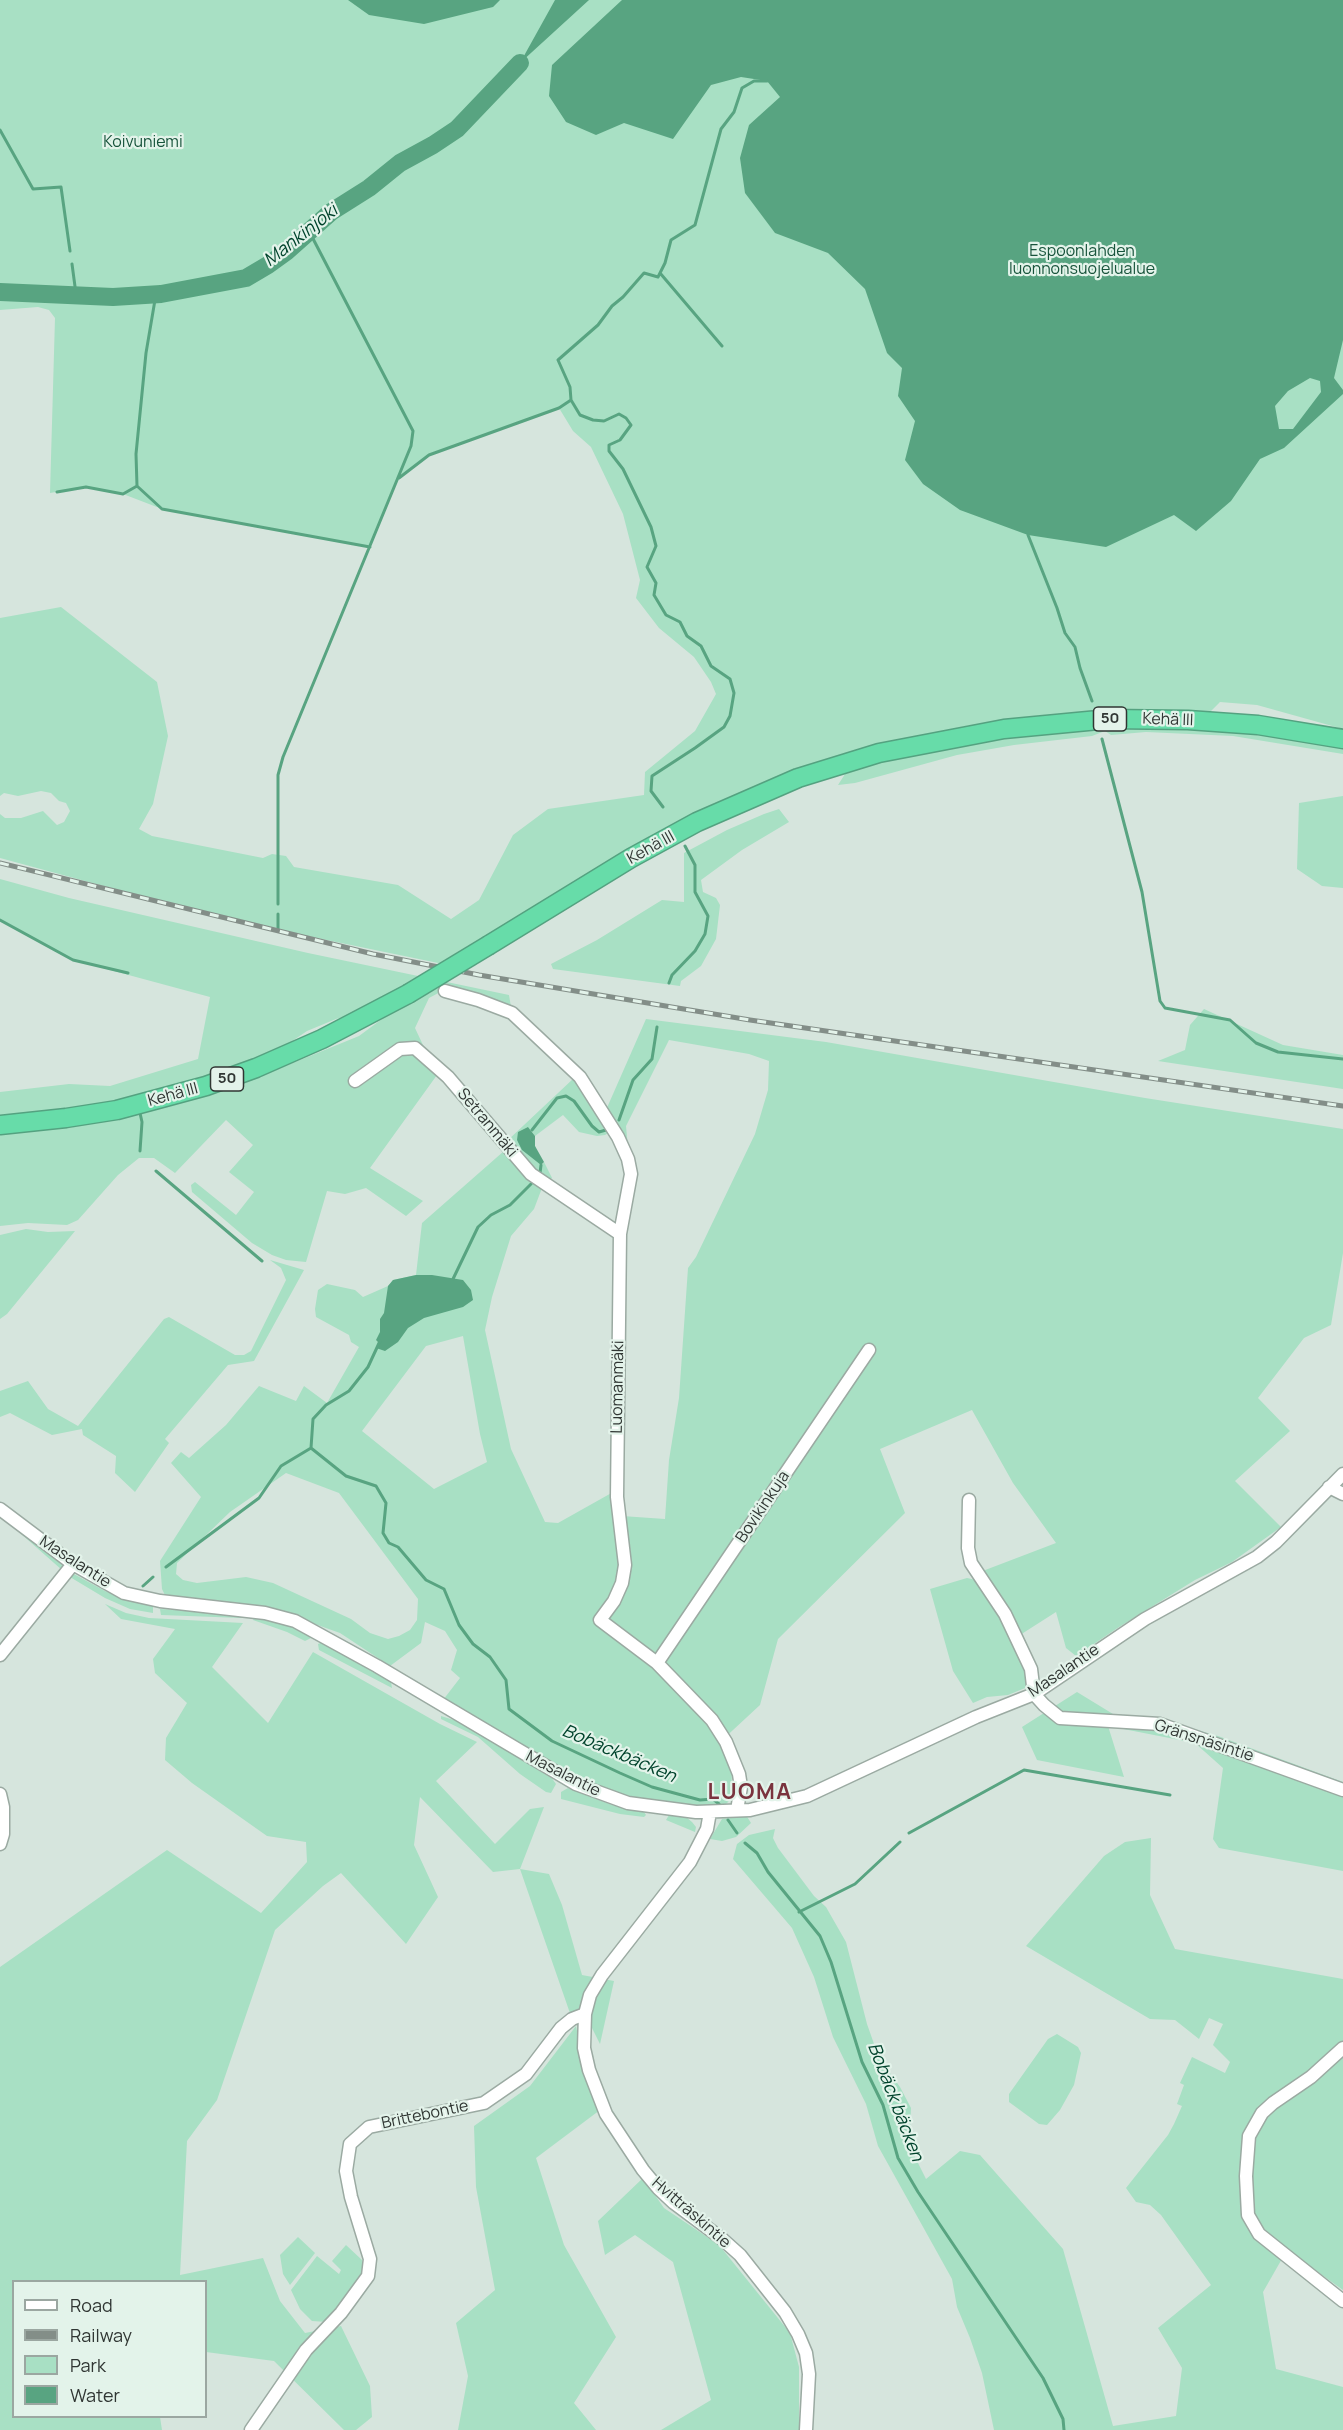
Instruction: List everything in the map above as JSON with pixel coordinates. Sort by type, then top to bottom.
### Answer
[{"type":"highway","name":"Kehä III","points":[[0,1125],[117,1110],[206,1086],[256,1068],[322,1039],[408,994],[631,858],[697,822],[798,778],[879,753],[1004,729],[1109,719],[1188,720],[1258,725],[1343,739]]},
{"type":"street","name":"Luomanmäki","points":[[445,991],[512,1013],[580,1077],[592,1092],[618,1137],[629,1167],[631,1174],[620,1234],[617,1497],[624,1565],[622,1582],[614,1601],[600,1620],[657,1663],[712,1720],[726,1742],[739,1773],[741,1787],[737,1810]]},
{"type":"street","name":"Setranmäki","points":[[355,1081],[400,1049],[415,1048],[448,1077],[531,1174],[620,1234]]},
{"type":"street","name":"Bovikinkuja","points":[[657,1663],[869,1350]]},
{"type":"street","name":"Masalantie","points":[[0,1509],[73,1564],[124,1593],[160,1601],[265,1613],[295,1622],[368,1661],[446,1709],[583,1787],[628,1803],[664,1809],[710,1812],[774,1805],[807,1796],[976,1716],[1034,1694],[1144,1619],[1257,1557],[1276,1542],[1343,1474]]},
{"type":"street","points":[[1329,1488],[1343,1494]]},
{"type":"street","points":[[969,1500],[968,1548],[971,1563],[1009,1623],[1031,1669],[1034,1694]]},
{"type":"street","points":[[0,1655],[73,1564]]},
{"type":"street","name":"Gränsnäsintie","points":[[1034,1694],[1060,1718],[1160,1724],[1343,1790]]},
{"type":"street","points":[[0,1794],[3,1808],[3,1834],[0,1844]]},
{"type":"street","name":"Hvitträskintie","points":[[710,1812],[707,1829],[690,1862],[602,1975],[590,1995],[585,2014],[584,2048],[596,2091],[606,2114],[643,2170],[666,2196],[740,2255],[785,2312],[798,2334],[806,2353],[809,2374],[806,2430]]},
{"type":"street","name":"Brittebontie","points":[[251,2430],[306,2350],[341,2313],[368,2276],[370,2259],[351,2197],[346,2171],[350,2144],[369,2127],[484,2103],[526,2074],[561,2028],[572,2019],[585,2014]]},
{"type":"street","points":[[1343,2048],[1311,2077],[1279,2098],[1262,2113],[1249,2136],[1246,2176],[1248,2216],[1259,2234],[1343,2301]]},
{"type":"green space","name":"Espoonlahden luonnonsuojelualue","points":[[0,0],[1343,0],[1343,729],[1257,705],[1220,702],[1210,712],[1112,710],[1045,715],[966,726],[853,752],[774,779],[721,801],[667,828],[443,964],[278,930],[181,907],[0,858],[0,814],[5,818],[21,818],[43,811],[57,825],[64,822],[70,811],[66,803],[59,801],[51,793],[41,791],[18,796],[4,793],[0,796],[0,618],[61,607],[157,682],[168,736],[153,804],[139,829],[152,836],[263,858],[272,854],[286,856],[294,867],[398,885],[451,919],[479,900],[513,835],[548,809],[644,795],[645,772],[695,731],[716,694],[711,682],[694,657],[659,628],[636,598],[640,580],[623,514],[591,447],[573,431],[559,408],[429,455],[398,479],[370,547],[162,509],[123,494],[86,487],[50,493],[55,318],[49,310],[38,307],[0,310]]},
{"type":"green space","points":[[1110,727],[1231,730],[1343,747],[1343,754],[1233,736],[1146,732],[1111,735],[1105,731],[1092,736],[1014,745],[957,755],[855,783],[838,785],[845,774],[889,759],[1010,736]]},
{"type":"green space","points":[[1343,796],[1343,888],[1322,886],[1297,869],[1299,803]]},
{"type":"green space","points":[[779,809],[789,822],[742,850],[701,880],[703,892],[716,898],[720,905],[716,939],[701,966],[681,981],[680,986],[553,969],[551,964],[597,940],[662,900],[684,902],[684,853],[727,830]]},
{"type":"green space","points":[[0,879],[69,898],[308,953],[509,995],[511,1007],[446,989],[429,998],[415,1028],[437,1075],[370,1168],[423,1201],[406,1216],[366,1188],[345,1194],[327,1191],[306,1262],[286,1260],[272,1255],[252,1243],[192,1192],[191,1185],[195,1182],[236,1215],[254,1192],[229,1172],[253,1145],[226,1120],[175,1173],[154,1158],[139,1158],[118,1175],[78,1220],[67,1225],[28,1223],[0,1226],[0,1133],[73,1127],[145,1113],[256,1078],[359,1036],[386,1016],[423,995],[336,1019],[307,1031],[273,1054],[205,1078],[102,1106],[0,1119],[0,1092],[69,1084],[110,1086],[198,1059],[210,997],[73,960],[0,919]]},
{"type":"green space","points":[[1204,1009],[1283,1045],[1343,1055],[1343,1089],[1158,1061],[1185,1050],[1190,1025]]},
{"type":"green space","points":[[646,1019],[826,1042],[1145,1098],[1343,1129],[1343,1253],[1331,1325],[1304,1338],[1258,1398],[1290,1431],[1235,1481],[1281,1527],[1232,1562],[1195,1580],[1076,1656],[1066,1648],[1056,1612],[1020,1635],[980,1572],[1056,1543],[1013,1483],[972,1410],[880,1449],[905,1513],[778,1639],[760,1705],[719,1743],[732,1771],[731,1799],[724,1806],[691,1807],[648,1802],[595,1788],[443,1700],[460,1678],[451,1670],[457,1650],[445,1631],[425,1622],[421,1643],[390,1666],[340,1633],[267,1607],[170,1598],[165,1595],[162,1589],[160,1561],[201,1497],[171,1463],[181,1452],[189,1458],[226,1425],[259,1386],[296,1401],[304,1386],[327,1403],[359,1347],[351,1342],[349,1335],[316,1317],[318,1290],[327,1284],[355,1290],[363,1297],[388,1286],[393,1280],[416,1275],[422,1223],[504,1151],[507,1141],[574,1078],[610,1132],[597,1136],[579,1132],[563,1115],[535,1136],[528,1127],[542,1165],[544,1162],[552,1178],[542,1188],[534,1209],[511,1236],[492,1297],[485,1330],[511,1449],[545,1522],[558,1523],[615,1491],[622,1516],[665,1519],[669,1460],[679,1398],[688,1268],[696,1257],[755,1134],[768,1090],[769,1061],[749,1054],[669,1040],[626,1126],[628,1148],[606,1110]],"holes":[[[463,1336],[487,1462],[434,1489],[362,1431],[426,1346]],[[286,1473],[339,1493],[418,1599],[417,1620],[410,1630],[388,1639],[370,1633],[351,1619],[273,1583],[246,1577],[197,1583],[183,1580],[176,1574],[177,1563],[230,1512]]]},
{"type":"green space","points":[[26,1229],[48,1232],[75,1231],[7,1314],[0,1319],[0,1235]]},
{"type":"green space","points":[[270,1260],[304,1270],[254,1361],[228,1365],[165,1439],[169,1443],[135,1492],[115,1473],[116,1456],[83,1435],[82,1429],[52,1435],[10,1413],[0,1417],[0,1391],[28,1381],[48,1409],[78,1426],[164,1319],[169,1317],[235,1355],[244,1355],[251,1351],[286,1280],[281,1268]]},
{"type":"green space","points":[[3,1518],[62,1563],[64,1568],[62,1570]]},
{"type":"green space","points":[[72,1573],[129,1601],[153,1606],[153,1613],[130,1609],[105,1598],[70,1577]]},
{"type":"green space","points":[[967,1578],[976,1580],[1002,1619],[1027,1671],[1030,1686],[1008,1695],[987,1697],[973,1703],[953,1671],[930,1589]]},
{"type":"green space","points":[[105,1604],[126,1613],[149,1618],[243,1623],[212,1667],[268,1723],[313,1652],[440,1724],[477,1742],[436,1781],[495,1844],[530,1809],[544,1807],[520,1869],[493,1872],[420,1797],[414,1845],[438,1897],[406,1944],[341,1873],[323,1886],[275,1930],[217,2100],[187,2141],[180,2275],[263,2258],[280,2301],[305,2333],[341,2326],[370,2386],[372,2417],[356,2430],[344,2430],[274,2361],[207,2352],[207,2280],[12,2280],[12,2418],[160,2418],[162,2430],[0,2430],[0,1967],[167,1850],[261,1913],[307,1862],[306,1842],[267,1836],[192,1783],[165,1760],[166,1738],[187,1703],[155,1673],[153,1659],[175,1629],[121,1619]]},
{"type":"green space","points":[[160,1609],[239,1613],[242,1618],[161,1615]]},
{"type":"green space","points":[[254,1617],[288,1625],[310,1635],[311,1638],[305,1641],[253,1620]]},
{"type":"green space","points":[[323,1642],[384,1677],[391,1682],[392,1688],[319,1650],[318,1644]]},
{"type":"green space","points":[[1077,1692],[1113,1714],[1159,1719],[1218,1736],[1343,1782],[1343,1871],[1219,1848],[1213,1839],[1223,1768],[1195,1743],[1108,1726],[1124,1777],[1037,1760],[1022,1727]]},
{"type":"green space","points":[[441,1716],[457,1721],[551,1777],[556,1784],[551,1793],[520,1774],[478,1737],[441,1719]]},
{"type":"green space","points":[[568,1788],[612,1805],[644,1812],[646,1815],[644,1817],[620,1814],[561,1799],[561,1792]]},
{"type":"green space","points":[[669,1815],[686,1817],[696,1827],[695,1832],[666,1820]]},
{"type":"green space","points":[[746,1815],[751,1823],[736,1837],[722,1841],[710,1839],[722,1819]]},
{"type":"green space","points":[[775,1829],[773,1838],[778,1848],[814,1896],[826,1907],[846,1942],[867,2024],[879,2058],[900,2087],[911,2108],[910,2133],[915,2157],[926,2179],[960,2151],[980,2155],[1063,2249],[1113,2426],[1176,2416],[1182,2368],[1158,2328],[1211,2285],[1161,2215],[1150,2205],[1136,2202],[1126,2188],[1174,2124],[1182,2106],[1177,2104],[1184,2085],[1180,2083],[1192,2057],[1225,2073],[1230,2062],[1213,2045],[1223,2024],[1209,2018],[1199,2039],[1175,2020],[1150,2019],[1026,1946],[1104,1856],[1125,1842],[1151,1838],[1150,1895],[1175,1949],[1343,1979],[1343,2290],[1287,2250],[1263,2292],[1276,2369],[1343,2387],[1343,2430],[994,2430],[982,2373],[957,2307],[952,2279],[878,2146],[866,2104],[833,2037],[814,1977],[792,1928],[733,1859],[737,1844],[749,1835]]},
{"type":"green space","points":[[520,1869],[549,1874],[562,1905],[582,1975],[614,1981],[600,2044],[585,2014],[572,2019]]},
{"type":"green space","points":[[576,2026],[588,2085],[600,2110],[536,2158],[564,2245],[616,2337],[574,2403],[596,2430],[458,2430],[468,2376],[456,2323],[495,2290],[476,2187],[474,2126],[530,2086]]},
{"type":"green space","points":[[1057,2034],[1078,2047],[1081,2053],[1074,2085],[1060,2110],[1047,2125],[1039,2124],[1009,2102],[1009,2094],[1048,2039]]},
{"type":"green space","points":[[643,2178],[664,2208],[719,2245],[790,2333],[799,2367],[799,2430],[661,2430],[711,2400],[673,2262],[635,2235],[605,2255],[598,2221]]},
{"type":"green space","points":[[298,2237],[315,2253],[290,2285],[283,2274],[280,2255]]},
{"type":"green space","points":[[346,2245],[362,2260],[363,2273],[327,2322],[312,2321],[300,2309],[291,2290],[317,2256],[339,2274],[341,2270],[332,2261]]},
{"type":"water","points":[[348,0],[500,0],[493,7],[424,24],[369,15]]},
{"type":"water","points":[[555,0],[589,0],[520,63]]},
{"type":"water","points":[[622,0],[1343,0],[1343,340],[1334,378],[1343,390],[1343,394],[1284,448],[1260,459],[1231,501],[1196,531],[1174,515],[1106,547],[1028,535],[960,510],[923,484],[905,460],[915,421],[898,396],[902,368],[887,353],[865,289],[828,253],[775,233],[745,193],[740,158],[749,125],[780,97],[767,81],[741,77],[711,85],[673,139],[624,123],[596,135],[566,122],[549,96],[552,65]],"holes":[[[1310,378],[1320,381],[1321,392],[1293,429],[1279,429],[1275,406],[1288,391]]]},
{"type":"water","points":[[528,1127],[535,1136],[535,1146],[544,1162],[541,1165],[522,1150],[517,1140],[518,1132]]},
{"type":"water","points":[[416,1275],[463,1280],[471,1290],[473,1300],[463,1307],[424,1318],[408,1328],[398,1342],[385,1351],[376,1348],[379,1343],[376,1340],[380,1332],[380,1319],[384,1313],[388,1286],[393,1280]]},
{"type":"waterway","name":"Mankinjoki","points":[[0,292],[113,297],[161,294],[246,278],[286,252],[331,212],[369,188],[400,163],[457,129],[520,63]]},
{"type":"waterway","name":"Bobäckbäcken","points":[[663,807],[651,791],[652,776],[724,727],[730,716],[734,693],[730,679],[711,666],[701,646],[687,636],[680,622],[666,615],[654,595],[656,583],[647,567],[656,546],[651,527],[623,469],[609,451],[609,445],[620,440],[631,425],[619,414],[604,421],[580,415],[571,400],[570,387],[558,360],[598,325],[612,306],[644,273],[658,277],[665,263],[671,240],[695,225],[721,129],[734,112],[742,88],[754,81],[767,81]]},
{"type":"waterway","points":[[0,130],[33,189],[61,187],[70,251]]},
{"type":"waterway","points":[[278,904],[278,775],[283,757],[411,446],[413,431],[309,231]]},
{"type":"waterway","points":[[72,264],[76,294]]},
{"type":"waterway","points":[[660,273],[722,346]]},
{"type":"waterway","points":[[57,492],[86,487],[123,494],[137,486],[136,454],[146,353],[156,294]]},
{"type":"waterway","points":[[399,478],[429,455],[559,408],[571,400]]},
{"type":"waterway","points":[[137,486],[162,509],[370,547]]},
{"type":"waterway","points":[[1028,535],[1065,633],[1075,647],[1092,701]]},
{"type":"waterway","points":[[1102,739],[1142,892],[1160,1001],[1165,1008],[1230,1020],[1256,1043],[1278,1052],[1343,1059]]},
{"type":"waterway","name":"Bobäckbäcken","points":[[669,983],[672,975],[695,951],[705,934],[708,916],[695,892],[695,865],[685,846]]},
{"type":"waterway","points":[[278,914],[278,930]]},
{"type":"waterway","points":[[0,920],[73,960],[128,973]]},
{"type":"waterway","name":"Bobäckbäcken","points":[[619,1120],[633,1080],[652,1059],[657,1027]]},
{"type":"waterway","name":"Bobäckbäcken","points":[[532,1130],[557,1098],[566,1096],[574,1101],[599,1132],[606,1130]]},
{"type":"waterway","points":[[140,1113],[142,1122],[140,1151]]},
{"type":"waterway","name":"Bobäckbäcken","points":[[540,1173],[541,1165]]},
{"type":"waterway","points":[[156,1171],[262,1261]]},
{"type":"waterway","name":"Bobäckbäcken","points":[[453,1279],[478,1227],[491,1215],[510,1205],[531,1184]]},
{"type":"waterway","name":"Bobäckbäcken","points":[[380,1341],[368,1367],[349,1391],[326,1405],[313,1419],[311,1448],[346,1476],[376,1486],[386,1503],[383,1533],[389,1543],[398,1547],[426,1580],[444,1589],[459,1625],[473,1644],[490,1657],[506,1680],[509,1709],[552,1741],[620,1773],[652,1787],[700,1800],[713,1799],[719,1804]]},
{"type":"waterway","points":[[166,1567],[259,1498],[281,1466],[311,1448]]},
{"type":"waterway","points":[[143,1586],[153,1577]]},
{"type":"waterway","points":[[909,1833],[1024,1770],[1170,1795]]},
{"type":"waterway","name":"Bobäck bäcken","points":[[728,1820],[737,1833]]},
{"type":"waterway","points":[[799,1912],[855,1884],[900,1842]]},
{"type":"waterway","name":"Bobäck bäcken","points":[[745,1843],[757,1853],[768,1872],[820,1936],[831,1962],[862,2062],[883,2105],[898,2158],[918,2192],[1043,2378],[1063,2419],[1064,2430]]},
{"type":"railway","points":[[0,863],[373,954],[479,975],[750,1020],[1343,1106]]},
{"type":"district","name":"LUOMA","points":[[750,1793]]},
{"type":"park label","name":"Koivuniemi","points":[[143,143]]}]
